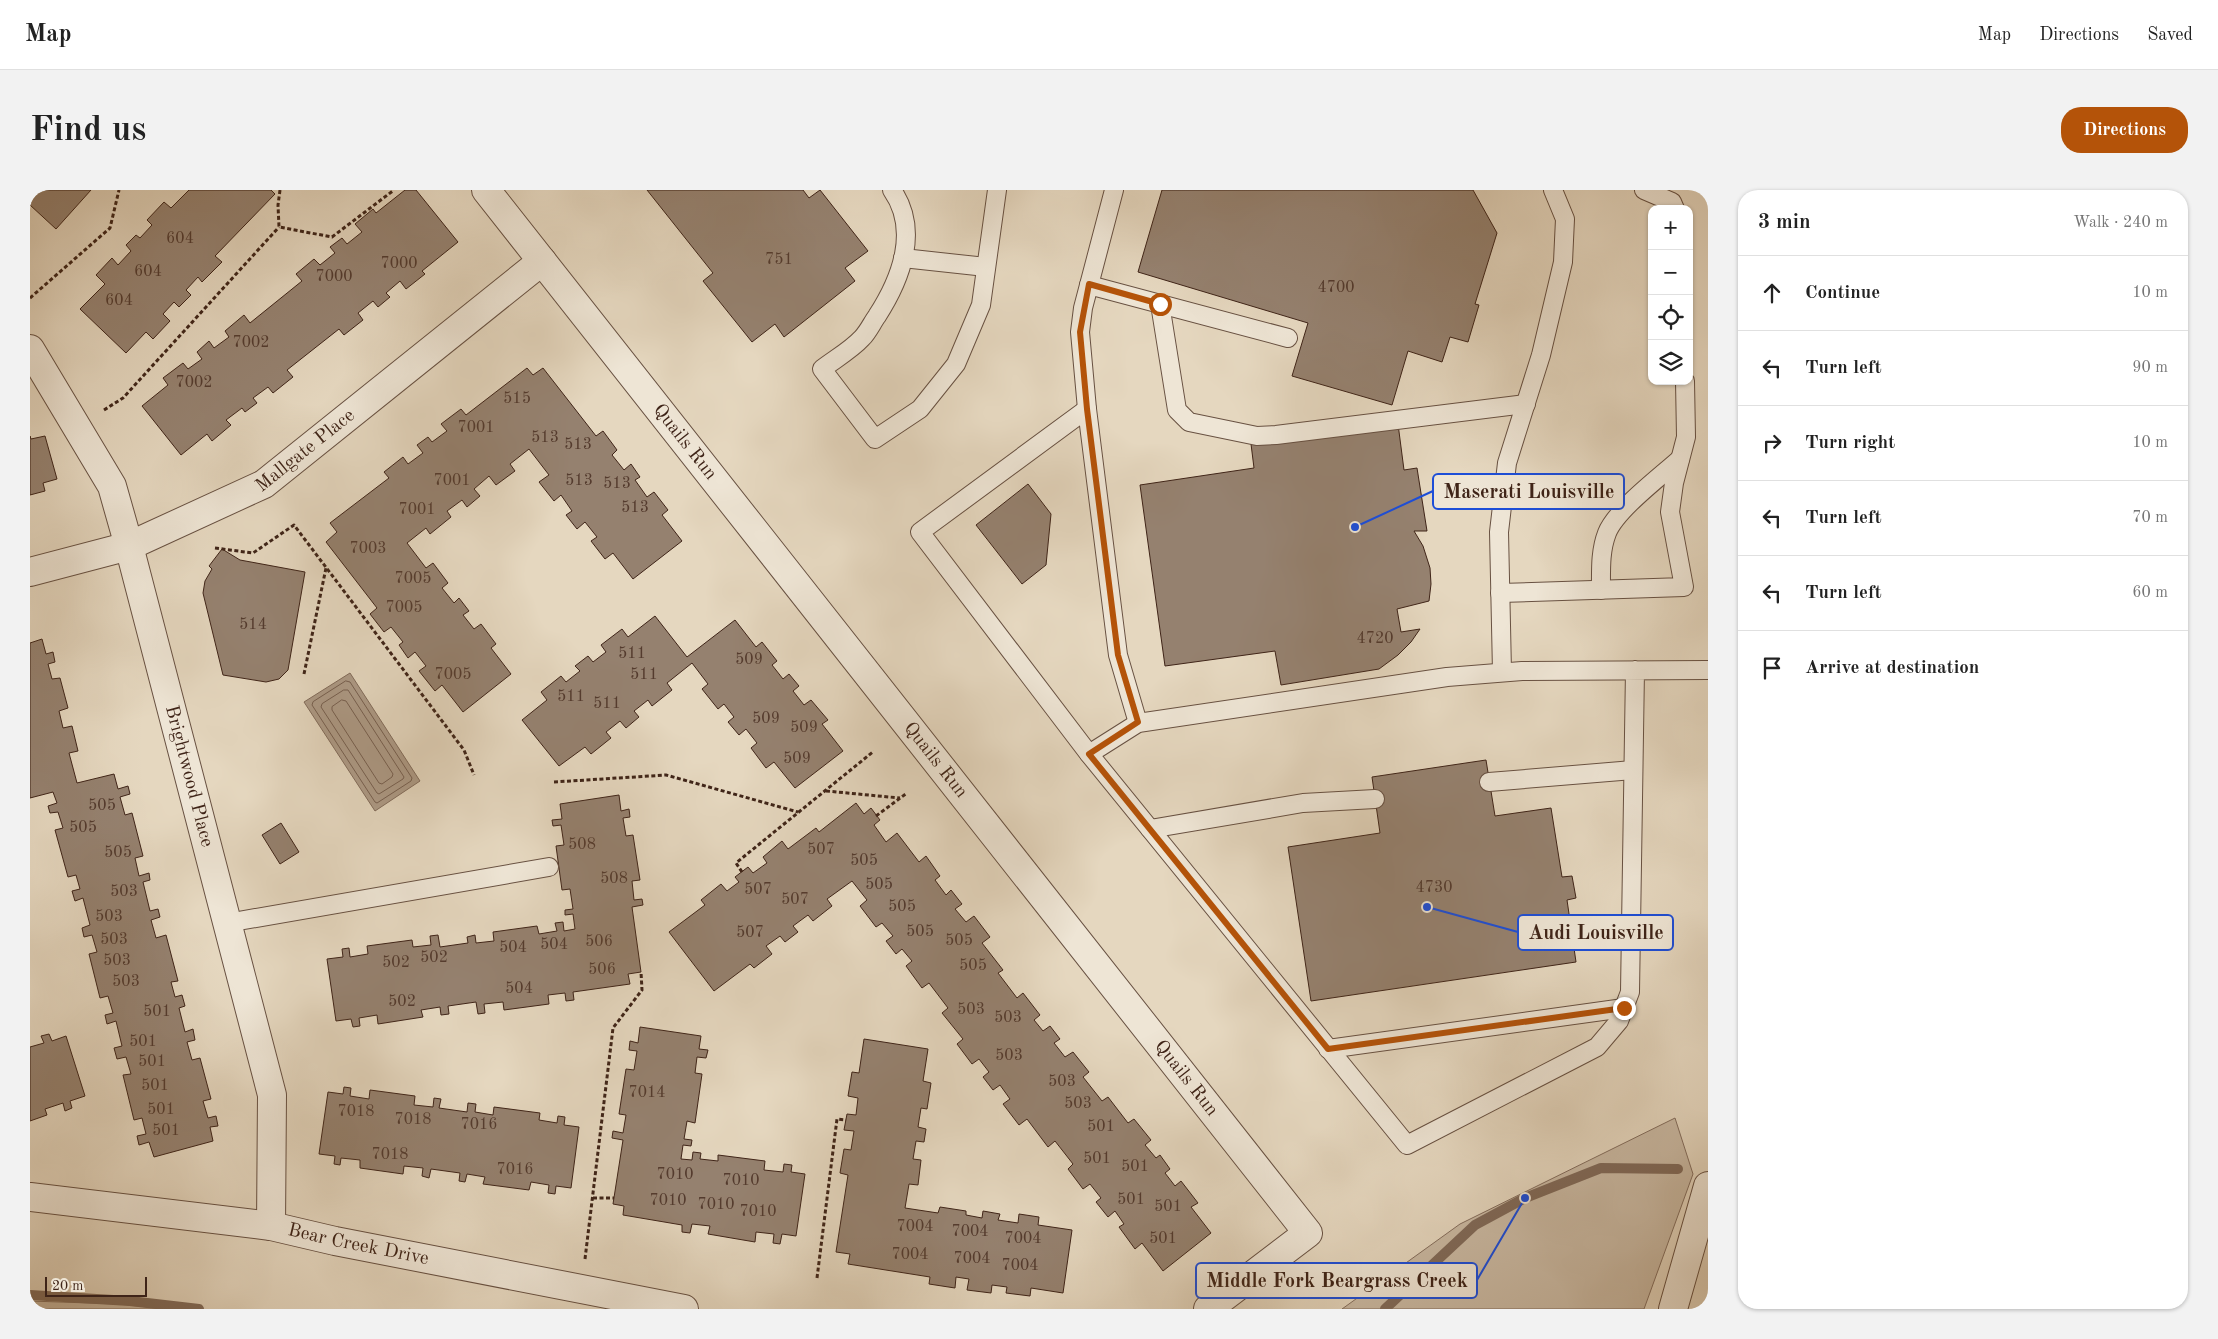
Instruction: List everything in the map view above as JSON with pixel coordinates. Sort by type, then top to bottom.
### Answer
[{"type":"street","name":"Quails Run","points":[[486,190],[1308,1233],[1208,1309]]},
{"type":"street","name":"Mallgate Place","points":[[30,572],[129,546],[264,484],[542,261]]},
{"type":"street","name":"Brightwood Place","points":[[30,349],[112,486],[129,546],[272,1095],[270,1226]]},
{"type":"street","points":[[1673,1309],[1708,1186]]},
{"type":"street","name":"Bear Creek Drive","points":[[30,1197],[270,1226],[335,1241],[684,1309]]},
{"type":"lane","points":[[892,190],[898,199],[907,228],[902,270],[885,304],[863,338],[822,369],[875,439],[920,409],[956,364],[981,305],[997,190]]},
{"type":"lane","points":[[1114,190],[1089,284],[1080,332],[1087,409],[1118,655],[1138,722]]},
{"type":"lane","points":[[1502,672],[1499,532],[1507,463],[1541,355],[1563,262],[1565,219],[1553,190]]},
{"type":"lane","points":[[1644,190],[1672,202],[1673,205]]},
{"type":"lane","points":[[903,258],[986,267]]},
{"type":"lane","points":[[1089,284],[1288,338]]},
{"type":"lane","points":[[1160,304],[1177,410],[1189,422],[1256,436],[1276,435],[1526,404]]},
{"type":"lane","points":[[1500,593],[1684,587],[1670,512],[1674,483],[1686,437],[1685,385]]},
{"type":"lane","points":[[1087,409],[920,532],[1089,754],[1407,1145],[1597,1047],[1620,1021],[1630,992],[1635,670]]},
{"type":"lane","points":[[1600,590],[1601,554],[1608,531],[1625,509],[1680,459]]},
{"type":"lane","points":[[1089,754],[1138,722],[1446,677],[1502,672],[1708,670]]},
{"type":"lane","points":[[1489,782],[1633,770]]},
{"type":"lane","points":[[1150,829],[1303,803],[1374,799]]},
{"type":"lane","points":[[227,923],[548,867]]},
{"type":"lane","points":[[1328,1049],[1624,1008]]},
{"type":"path","points":[[30,298],[110,228],[119,190]]},
{"type":"path","points":[[77,426],[123,398],[279,226],[278,206],[280,190]]},
{"type":"path","points":[[279,226],[332,236],[394,190]]},
{"type":"path","points":[[215,548],[253,553],[294,525],[464,750],[474,775]]},
{"type":"path","points":[[304,674],[326,568]]},
{"type":"path","points":[[742,872],[736,863],[874,751]]},
{"type":"path","points":[[554,782],[666,775],[798,812]]},
{"type":"path","points":[[826,790],[900,798]]},
{"type":"path","points":[[876,816],[907,793]]},
{"type":"path","points":[[582,1289],[613,1028],[642,990],[641,972]]},
{"type":"path","points":[[817,1278],[837,1119],[846,1120]]},
{"type":"path","points":[[593,1198],[614,1198]]},
{"type":"shaded area","points":[[1675,1118],[1693,1174],[1644,1309],[1342,1309],[1460,1224]]},
{"type":"shaded area","points":[[30,1301],[119,1304],[166,1309],[30,1309]]},
{"type":"water","points":[[350,673],[420,781],[375,811],[304,702]]},
{"type":"building","points":[[30,190],[91,190],[56,229],[30,205]]},
{"type":"building","points":[[189,190],[271,190],[275,194],[215,256],[222,262],[202,282],[198,277],[186,290],[191,295],[179,307],[174,302],[163,314],[170,321],[153,339],[146,332],[126,353],[80,309],[105,284],[96,275],[112,258],[118,265],[131,251],[126,245],[136,235],[140,238],[152,225],[147,220],[164,202],[171,208]]},
{"type":"building","points":[[405,190],[416,190],[458,242],[422,271],[425,274],[406,289],[400,281],[386,293],[390,297],[378,307],[373,301],[358,313],[363,320],[344,335],[339,329],[287,370],[293,377],[273,393],[268,387],[253,398],[257,403],[245,412],[242,408],[226,420],[231,425],[212,441],[207,434],[181,455],[142,406],[168,385],[163,378],[183,363],[188,369],[202,359],[197,352],[209,341],[214,348],[229,337],[225,331],[244,315],[250,323],[302,281],[296,274],[314,259],[320,265],[335,253],[330,247],[342,238],[347,244],[362,232],[355,224],[373,209],[376,213]]},
{"type":"building","points":[[647,190],[803,190],[809,198],[820,190],[868,251],[845,268],[855,281],[784,337],[775,324],[752,342],[703,281],[713,273]]},
{"type":"building","points":[[1162,190],[1473,190],[1497,233],[1475,304],[1479,305],[1468,342],[1450,337],[1442,362],[1408,351],[1392,405],[1292,376],[1308,323],[1138,272]]},
{"type":"building","points":[[527,368],[533,375],[543,368],[596,436],[603,431],[617,450],[612,455],[624,470],[631,464],[640,477],[635,480],[647,497],[654,492],[668,510],[662,515],[682,541],[633,579],[613,553],[605,559],[591,541],[597,537],[585,522],[577,529],[566,515],[572,511],[561,495],[554,501],[539,482],[549,475],[529,449],[510,464],[515,471],[496,485],[489,476],[474,489],[480,496],[467,507],[462,500],[447,511],[451,517],[430,534],[426,528],[407,543],[426,568],[433,563],[448,583],[442,588],[454,603],[459,598],[469,611],[463,615],[474,629],[481,624],[496,644],[491,648],[511,674],[463,712],[442,685],[435,691],[419,671],[426,666],[415,652],[408,658],[399,645],[403,642],[391,627],[384,632],[370,614],[377,608],[326,542],[337,532],[330,523],[389,478],[384,472],[403,457],[408,464],[423,453],[417,445],[428,437],[432,442],[447,431],[441,424],[461,409],[466,415]]},
{"type":"building","points":[[1398,424],[1404,470],[1417,468],[1427,531],[1414,531],[1423,546],[1430,568],[1431,584],[1429,601],[1397,609],[1401,632],[1420,629],[1411,642],[1398,655],[1379,669],[1281,685],[1275,651],[1165,666],[1140,485],[1254,468],[1251,444]]},
{"type":"building","points":[[30,436],[31,439],[45,436],[57,479],[43,483],[45,491],[30,495]]},
{"type":"building","points":[[1028,484],[1051,514],[1046,565],[1022,584],[976,525]]},
{"type":"building","points":[[222,549],[240,560],[305,572],[288,670],[279,679],[266,682],[223,675],[203,593],[205,581],[212,569],[209,566]]},
{"type":"building","points":[[655,616],[687,657],[735,620],[756,647],[762,642],[777,661],[772,665],[783,679],[789,674],[799,686],[793,691],[804,705],[811,700],[828,720],[822,724],[843,751],[795,788],[774,762],[766,768],[751,748],[757,743],[746,729],[739,735],[728,722],[734,717],[724,704],[718,709],[702,689],[708,684],[692,663],[667,683],[672,690],[652,706],[648,700],[634,711],[639,717],[626,728],[620,721],[606,732],[611,738],[591,754],[585,747],[559,766],[522,720],[547,700],[541,692],[561,676],[566,682],[580,671],[575,666],[588,656],[593,662],[606,652],[601,645],[622,629],[628,637]]},
{"type":"building","points":[[42,639],[46,654],[53,652],[55,662],[48,664],[52,679],[60,678],[68,708],[59,711],[63,728],[72,726],[78,751],[69,753],[77,783],[114,774],[118,789],[128,786],[130,794],[120,797],[125,815],[132,813],[143,856],[135,858],[139,876],[149,873],[150,880],[143,882],[150,911],[158,909],[160,917],[151,920],[156,938],[166,935],[178,981],[171,982],[175,997],[182,995],[185,1006],[179,1008],[185,1032],[193,1029],[195,1040],[187,1042],[192,1060],[200,1058],[211,1099],[203,1101],[208,1118],[216,1116],[218,1126],[210,1127],[213,1141],[154,1157],[149,1142],[139,1145],[137,1136],[146,1134],[142,1118],[134,1120],[123,1075],[131,1074],[126,1057],[117,1059],[114,1048],[122,1046],[116,1021],[107,1024],[105,1015],[113,1013],[108,996],[100,998],[89,954],[97,952],[92,935],[84,937],[82,928],[90,925],[83,898],[75,901],[72,891],[80,889],[76,875],[68,877],[55,830],[63,828],[58,812],[50,813],[48,806],[57,803],[53,792],[30,798],[30,643]]},
{"type":"building","points":[[1486,760],[1495,816],[1551,808],[1562,877],[1572,876],[1576,898],[1567,900],[1576,962],[1311,1001],[1288,847],[1380,833],[1372,777]]},
{"type":"building","points":[[619,795],[621,811],[629,809],[630,817],[623,818],[626,836],[633,835],[640,880],[632,881],[634,900],[642,899],[643,905],[632,907],[641,972],[628,974],[630,984],[573,992],[574,1000],[566,1001],[565,993],[548,995],[549,1004],[504,1010],[503,1002],[484,1004],[485,1013],[478,1014],[476,1002],[448,1006],[449,1014],[441,1015],[440,1007],[421,1010],[423,1017],[378,1024],[377,1015],[359,1018],[360,1026],[353,1027],[351,1019],[336,1021],[327,959],[343,957],[342,949],[349,948],[350,957],[368,954],[367,946],[412,940],[413,947],[431,945],[430,936],[438,935],[440,947],[468,943],[467,937],[475,935],[476,943],[494,941],[493,932],[537,926],[539,934],[557,931],[555,923],[563,922],[564,931],[575,929],[573,914],[565,915],[565,910],[573,909],[570,889],[562,890],[556,846],[564,845],[561,825],[553,826],[552,820],[562,819],[560,804]]},
{"type":"building","points":[[856,803],[864,814],[871,808],[880,820],[874,825],[886,842],[897,833],[919,862],[926,856],[940,876],[935,880],[946,895],[951,890],[962,904],[955,909],[966,922],[974,916],[990,937],[982,943],[1003,970],[998,973],[1017,998],[1023,993],[1040,1015],[1034,1020],[1043,1031],[1050,1026],[1060,1039],[1054,1043],[1065,1057],[1073,1052],[1089,1072],[1083,1077],[1102,1101],[1108,1097],[1128,1123],[1134,1119],[1151,1140],[1145,1145],[1156,1158],[1160,1155],[1170,1169],[1165,1173],[1175,1186],[1181,1181],[1198,1203],[1191,1207],[1211,1233],[1163,1271],[1142,1243],[1135,1249],[1119,1227],[1124,1224],[1115,1211],[1108,1217],[1096,1202],[1101,1198],[1090,1184],[1083,1189],[1068,1169],[1073,1164],[1055,1141],[1048,1147],[1027,1119],[1019,1125],[1003,1104],[1010,1099],[1000,1085],[993,1090],[983,1077],[989,1072],[979,1059],[972,1064],[957,1044],[963,1039],[942,1013],[948,1008],[929,983],[922,988],[906,966],[912,961],[902,949],[896,954],[886,941],[893,936],[882,923],[876,927],[860,906],[867,900],[852,881],[827,899],[832,906],[813,921],[808,915],[793,926],[798,932],[785,942],[780,936],[766,946],[772,954],[754,968],[750,964],[714,991],[669,932],[705,905],[701,900],[721,884],[727,891],[739,882],[735,877],[748,867],[753,873],[767,863],[763,857],[782,841],[788,849],[816,828],[819,832]]},
{"type":"building","points":[[281,823],[299,852],[280,864],[262,835]]},
{"type":"building","points":[[640,1027],[701,1036],[699,1049],[708,1050],[706,1058],[697,1057],[695,1073],[702,1074],[695,1123],[687,1121],[684,1139],[692,1140],[691,1146],[683,1145],[681,1159],[692,1160],[693,1152],[701,1153],[700,1159],[718,1161],[718,1155],[765,1161],[764,1170],[783,1172],[784,1164],[792,1165],[791,1172],[805,1174],[796,1236],[782,1234],[780,1244],[773,1243],[774,1234],[756,1232],[755,1242],[708,1234],[710,1226],[692,1224],[690,1233],[682,1232],[682,1225],[623,1215],[624,1206],[613,1204],[623,1140],[612,1138],[613,1131],[623,1133],[626,1115],[619,1114],[626,1069],[634,1070],[637,1051],[629,1050],[630,1041],[638,1043]]},
{"type":"building","points":[[49,1034],[52,1041],[66,1036],[85,1096],[70,1101],[72,1108],[65,1111],[63,1103],[45,1109],[47,1115],[30,1121],[30,1047],[44,1043],[41,1036]]},
{"type":"building","points":[[864,1039],[928,1049],[923,1081],[931,1083],[927,1109],[921,1108],[918,1127],[926,1129],[924,1142],[916,1141],[913,1159],[921,1160],[918,1185],[909,1184],[905,1208],[938,1213],[940,1207],[966,1211],[966,1215],[982,1218],[983,1211],[1000,1214],[998,1220],[1018,1223],[1019,1214],[1039,1217],[1038,1225],[1072,1230],[1063,1293],[1031,1288],[1030,1296],[1006,1293],[1007,1287],[992,1285],[991,1293],[967,1290],[969,1279],[956,1277],[955,1288],[929,1284],[930,1277],[848,1264],[850,1254],[836,1252],[848,1175],[840,1173],[844,1149],[851,1150],[854,1131],[844,1130],[847,1114],[856,1115],[858,1098],[848,1096],[852,1072],[859,1073]]},
{"type":"building","points":[[344,1087],[351,1088],[350,1096],[369,1099],[370,1090],[415,1096],[414,1105],[433,1107],[434,1098],[441,1099],[439,1108],[467,1112],[468,1103],[476,1104],[475,1112],[493,1115],[494,1107],[540,1113],[539,1120],[557,1123],[558,1116],[565,1117],[564,1125],[579,1127],[571,1188],[556,1186],[555,1194],[548,1193],[549,1185],[531,1182],[529,1190],[483,1184],[485,1177],[467,1174],[465,1182],[459,1181],[460,1173],[431,1169],[429,1178],[422,1176],[423,1168],[404,1166],[403,1174],[360,1168],[360,1160],[341,1158],[340,1165],[334,1164],[335,1156],[319,1154],[328,1092],[343,1094]]},
{"type":"waterway","points":[[1385,1309],[1475,1225],[1525,1198],[1601,1168],[1678,1169]]},
{"type":"waterway","points":[[30,1295],[130,1301],[199,1309]]},
{"type":"place","name":"Maserati Louisville","points":[[1355,527]]},
{"type":"place","name":"Audi Louisville","points":[[1427,907]]},
{"type":"place","name":"Middle Fork Beargrass Creek","points":[[1525,1198]]},
{"type":"route","points":[[1160,304],[1089,284],[1083,308],[1080,332],[1087,409],[1118,655],[1138,722],[1089,754],[1328,1049],[1624,1008]]}]
